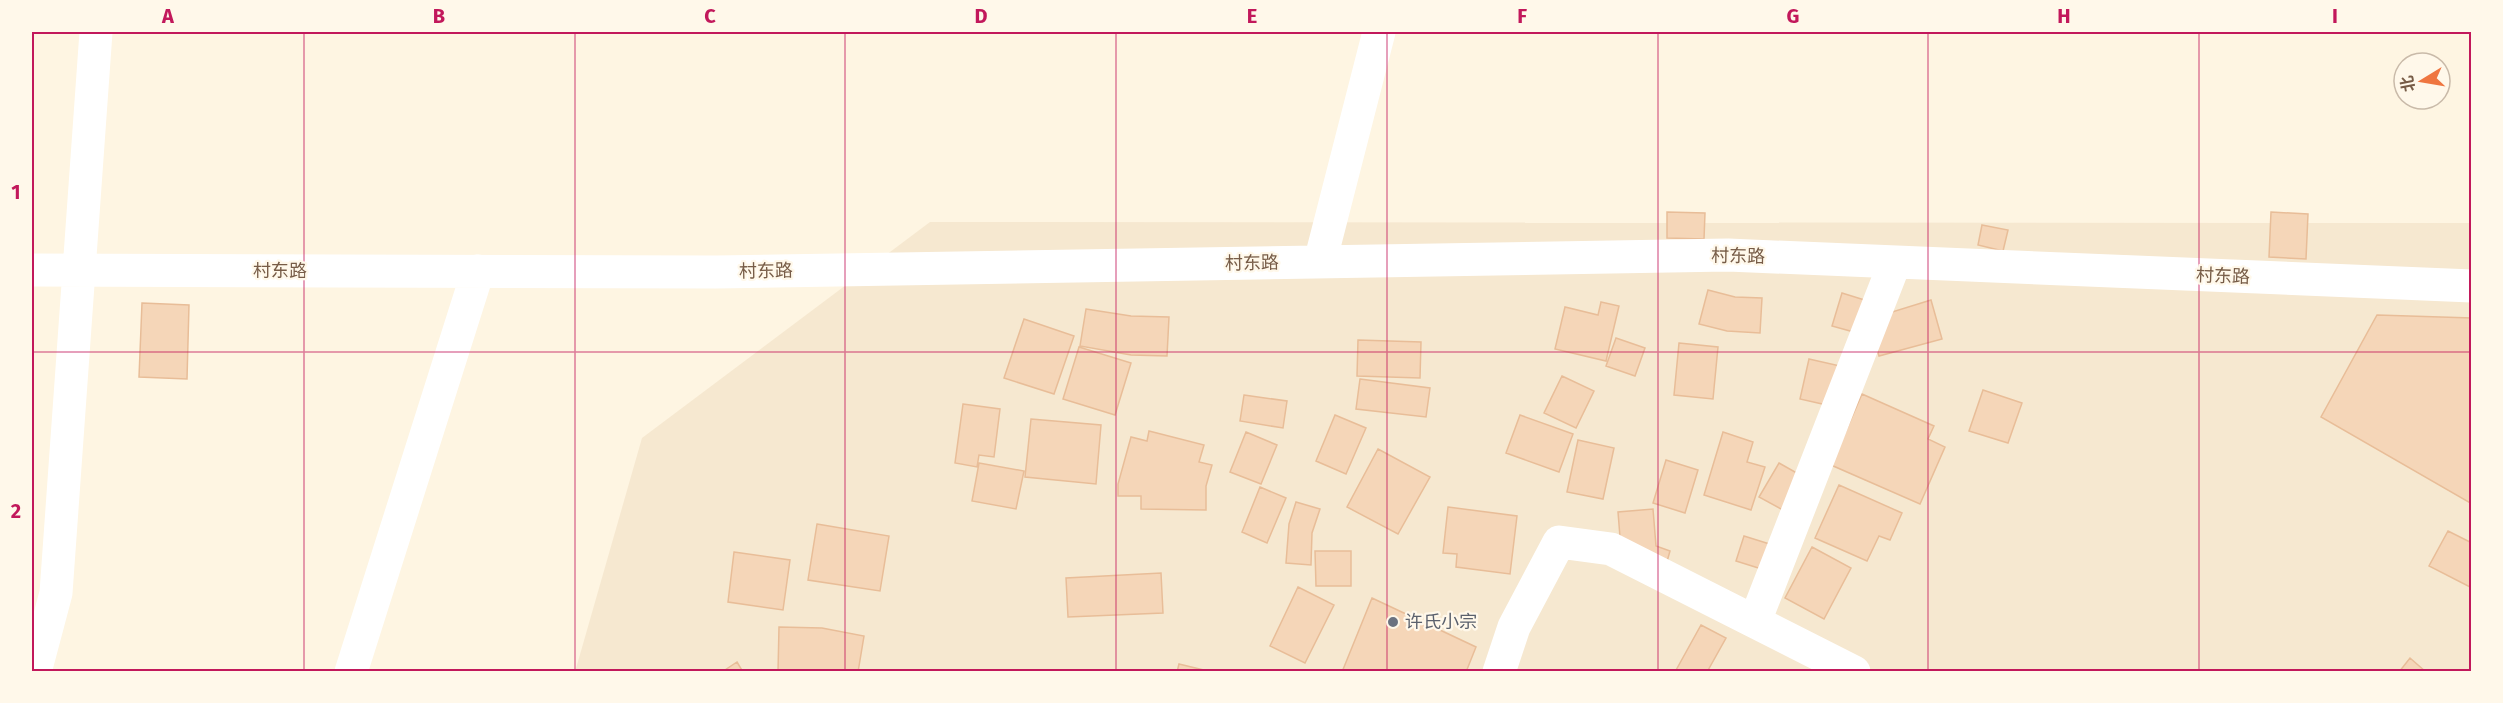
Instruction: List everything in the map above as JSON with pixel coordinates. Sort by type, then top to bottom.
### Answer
[{"type":"street","points":[[35,672],[56,593],[96,32]]},
{"type":"street","points":[[1320,262],[1379,32]]},
{"type":"street","name":"村东路","points":[[32,270],[716,272],[1728,255],[2472,286]]},
{"type":"street","points":[[1755,621],[1896,262]]},
{"type":"street","points":[[351,672],[478,271]]},
{"type":"street","points":[[1498,672],[1514,627],[1559,542],[1611,549],[1854,672]]},
{"type":"shaded area","points":[[930,222],[2471,223],[2471,671],[575,672],[642,438]]},
{"type":"building","points":[[1667,212],[1705,213],[1704,239],[1667,238]]},
{"type":"building","points":[[2271,212],[2308,214],[2306,259],[2269,257]]},
{"type":"building","points":[[1982,225],[2008,230],[2003,251],[1978,245]]},
{"type":"building","points":[[1708,290],[1735,297],[1762,298],[1760,333],[1727,331],[1699,324]]},
{"type":"building","points":[[1842,293],[1871,302],[1861,334],[1832,326]]},
{"type":"building","points":[[1931,300],[1942,339],[1879,356],[1873,335],[1879,316]]},
{"type":"building","points":[[1601,302],[1619,306],[1606,361],[1555,349],[1565,307],[1598,315]]},
{"type":"building","points":[[142,303],[189,305],[187,379],[139,377]]},
{"type":"building","points":[[1086,309],[1131,316],[1169,317],[1167,356],[1131,355],[1080,346]]},
{"type":"building","points":[[2377,315],[2472,318],[2472,504],[2321,417]]},
{"type":"building","points":[[1024,319],[1074,336],[1054,394],[1004,378]]},
{"type":"building","points":[[1616,338],[1645,348],[1635,376],[1606,366]]},
{"type":"building","points":[[1358,340],[1421,342],[1420,378],[1357,376]]},
{"type":"building","points":[[1679,343],[1718,347],[1713,399],[1674,395]]},
{"type":"building","points":[[1079,347],[1131,363],[1115,415],[1063,399]]},
{"type":"building","points":[[1809,359],[1849,368],[1840,408],[1800,399]]},
{"type":"building","points":[[1562,376],[1594,391],[1576,428],[1544,413]]},
{"type":"building","points":[[1360,379],[1430,388],[1426,417],[1356,409]]},
{"type":"building","points":[[1983,390],[2022,403],[2008,443],[1969,431]]},
{"type":"building","points":[[1862,394],[1934,426],[1928,439],[1945,447],[1920,504],[1831,465]]},
{"type":"building","points":[[1244,395],[1287,401],[1283,428],[1240,421]]},
{"type":"building","points":[[963,404],[1000,409],[994,457],[979,455],[977,467],[955,463]]},
{"type":"building","points":[[1335,415],[1366,428],[1346,474],[1316,461]]},
{"type":"building","points":[[1520,415],[1573,434],[1559,472],[1506,453]]},
{"type":"building","points":[[1031,419],[1101,425],[1096,484],[1025,477]]},
{"type":"building","points":[[1149,431],[1204,445],[1199,462],[1212,465],[1206,486],[1206,510],[1141,509],[1141,496],[1118,496],[1118,484],[1131,437],[1147,441]]},
{"type":"building","points":[[1246,432],[1277,445],[1261,484],[1230,472]]},
{"type":"building","points":[[1723,432],[1753,442],[1747,462],[1765,467],[1751,510],[1704,495]]},
{"type":"building","points":[[1578,440],[1614,448],[1603,499],[1567,492]]},
{"type":"building","points":[[1378,449],[1430,477],[1398,534],[1347,507]]},
{"type":"building","points":[[1666,460],[1698,470],[1685,513],[1653,503]]},
{"type":"building","points":[[979,463],[1024,471],[1016,509],[972,501]]},
{"type":"building","points":[[1779,463],[1811,481],[1792,515],[1759,497]]},
{"type":"building","points":[[1839,485],[1902,513],[1890,540],[1879,536],[1867,561],[1815,538]]},
{"type":"building","points":[[1260,487],[1286,498],[1267,543],[1242,532]]},
{"type":"building","points":[[1296,502],[1320,509],[1312,533],[1311,565],[1286,563],[1289,524]]},
{"type":"building","points":[[1448,507],[1517,516],[1510,574],[1456,567],[1457,554],[1443,553]]},
{"type":"building","points":[[1653,509],[1656,546],[1670,551],[1663,576],[1620,537],[1618,512]]},
{"type":"building","points":[[817,524],[889,536],[880,591],[808,580]]},
{"type":"building","points":[[2448,531],[2472,543],[2472,588],[2429,566]]},
{"type":"building","points":[[1744,536],[1776,546],[1768,571],[1736,561]]},
{"type":"building","points":[[1812,547],[1851,568],[1824,619],[1785,598]]},
{"type":"building","points":[[1315,551],[1351,551],[1351,586],[1316,586]]},
{"type":"building","points":[[734,552],[790,560],[783,610],[728,602]]},
{"type":"building","points":[[1161,573],[1163,613],[1068,617],[1066,578]]},
{"type":"building","points":[[1298,587],[1334,605],[1305,663],[1270,646]]},
{"type":"building","name":"许氏小宗","points":[[1372,598],[1476,647],[1466,672],[1342,672]]},
{"type":"building","points":[[1701,625],[1726,638],[1707,672],[1675,672]]},
{"type":"building","points":[[779,627],[822,628],[864,636],[858,672],[778,672]]},
{"type":"building","points":[[2410,658],[2426,672],[2399,672]]},
{"type":"building","points":[[737,662],[743,672],[722,672]]},
{"type":"building","points":[[1179,664],[1212,672],[1177,672]]},
{"type":"place","name":"许氏小宗","points":[[1393,622]]}]
